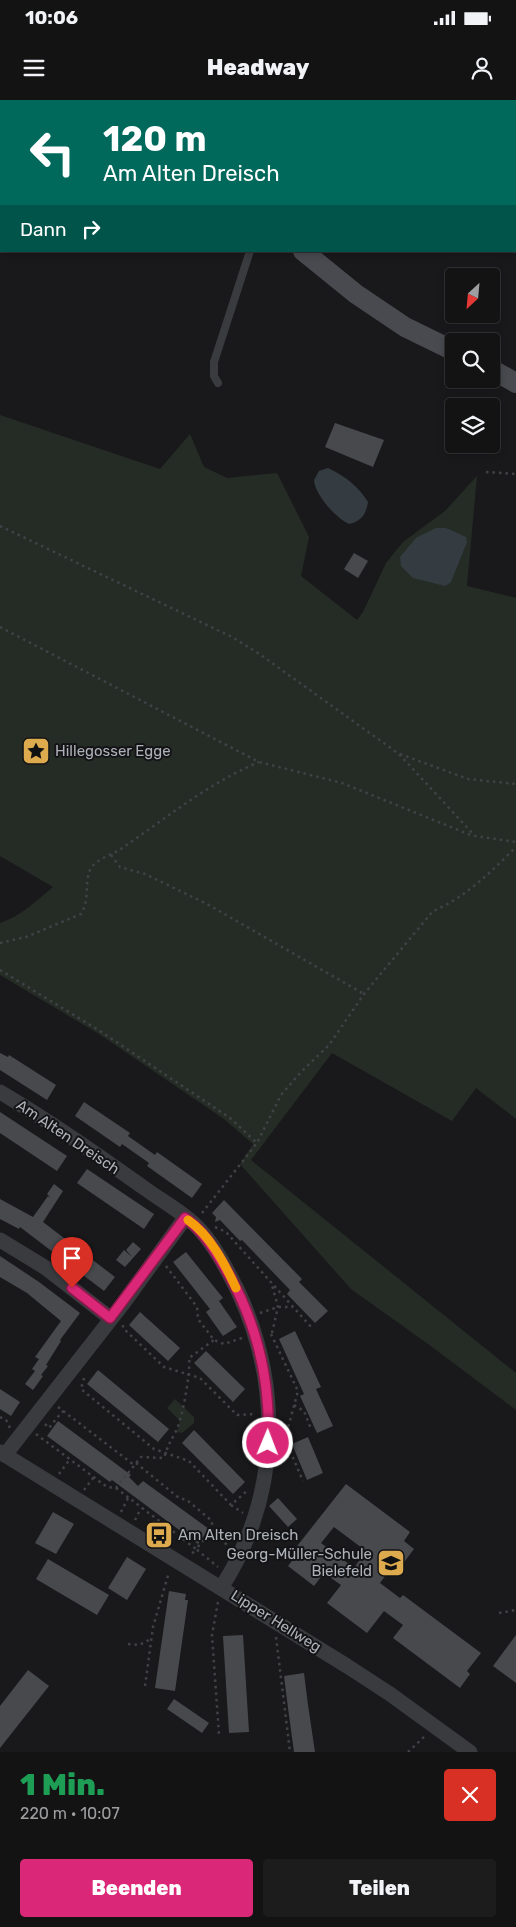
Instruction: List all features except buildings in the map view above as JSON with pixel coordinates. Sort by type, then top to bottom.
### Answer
[{"type":"street","points":[[304,252],[356,294],[405,327],[445,346]]},
{"type":"street","points":[[500,374],[516,383]]},
{"type":"street","name":"Am Alten Dreisch","points":[[0,1092],[101,1157],[193,1224],[231,1276],[249,1317],[261,1335],[269,1417],[265,1474],[257,1512],[240,1558],[225,1582]]},
{"type":"street","points":[[2,1453],[26,1427],[122,1305],[156,1258],[193,1224]]},
{"type":"street","points":[[0,1240],[46,1268],[110,1318]]},
{"type":"street","name":"Lipper Hellweg","points":[[2,1453],[173,1558],[225,1582],[274,1620],[390,1694],[470,1752]]},
{"type":"lane","points":[[218,383],[214,376],[214,362],[250,252]]},
{"type":"path","points":[[486,472],[516,474]]},
{"type":"path","points":[[0,526],[232,637],[258,653],[399,754],[474,836]]},
{"type":"path","points":[[0,627],[260,762],[342,783],[474,836],[516,842]]},
{"type":"path","points":[[399,754],[468,779],[516,784]]},
{"type":"path","points":[[0,943],[26,938],[81,914],[86,906],[90,869],[98,861],[241,769],[260,762]]},
{"type":"path","points":[[193,1224],[257,1143],[282,1095],[301,1072],[329,1045],[364,994],[433,910],[449,904],[493,870],[516,847]]},
{"type":"path","points":[[110,855],[120,867],[145,874],[207,904],[364,994]]},
{"type":"path","points":[[0,970],[100,1030],[230,1118],[257,1143]]},
{"type":"path","points":[[193,1224],[226,1232],[312,1328]]},
{"type":"path","points":[[156,1258],[164,1263],[197,1307],[198,1319],[214,1340],[224,1344],[261,1335],[278,1306],[272,1284]]},
{"type":"path","points":[[122,1305],[123,1328],[164,1367],[200,1378],[237,1415],[269,1417],[285,1439],[303,1481]]},
{"type":"path","points":[[249,1317],[278,1306],[293,1307]]},
{"type":"path","points":[[261,1335],[298,1391],[285,1439],[268,1447]]},
{"type":"path","points":[[116,1488],[141,1457],[164,1458],[169,1442],[176,1431],[190,1375],[189,1358],[214,1340]]},
{"type":"path","points":[[85,1375],[81,1388],[154,1449],[189,1461],[231,1506],[243,1513]]},
{"type":"path","points":[[48,1399],[179,1498],[188,1500],[212,1520],[212,1530],[196,1550]]},
{"type":"path","points":[[294,1405],[304,1411],[311,1429]]},
{"type":"path","points":[[49,1428],[64,1411]]},
{"type":"path","points":[[26,1427],[107,1487],[116,1488],[196,1550],[225,1582],[212,1635],[219,1735]]},
{"type":"path","points":[[62,1470],[70,1459]]},
{"type":"path","points":[[231,1506],[265,1474]]},
{"type":"path","points":[[88,1485],[94,1477]]},
{"type":"path","points":[[212,1530],[240,1558]]},
{"type":"path","points":[[145,1686],[151,1639],[173,1558]]},
{"type":"path","points":[[499,1613],[516,1610]]},
{"type":"path","points":[[274,1620],[290,1752]]},
{"type":"path","points":[[128,1644],[139,1645],[151,1639]]},
{"type":"shaded area","points":[[0,415],[160,469],[190,434],[204,467],[227,478],[277,473],[309,537],[301,576],[357,620],[363,612],[386,563],[403,542],[445,511],[477,476],[467,586],[516,598],[516,1119],[476,1088],[452,1121],[332,1053],[251,1160],[516,1373],[516,1410],[351,1289],[240,1164],[253,1144],[224,1119],[99,1034],[0,975],[0,923],[22,912],[53,887],[0,856]]},
{"type":"shaded area","points":[[328,468],[351,482],[368,502],[365,513],[357,521],[349,524],[344,521],[332,511],[318,492],[314,480],[319,471]]},
{"type":"shaded area","points":[[436,528],[446,528],[466,537],[467,542],[451,582],[445,586],[413,578],[401,566],[400,557],[416,538]]},
{"type":"shaded area","points":[[175,1399],[194,1417],[194,1423],[182,1433],[177,1432],[180,1421],[167,1408]]},
{"type":"slow traffic","points":[[188,1220],[208,1240],[231,1276],[236,1288]]},
{"type":"place","name":"Hillegosser Egge","points":[[36,751]]},
{"type":"place","name":"Am Alten Dreisch","points":[[159,1535]]},
{"type":"place","name":"Georg-Müller-Schule Bielefeld","points":[[391,1563]]},
{"type":"route","points":[[72,1288],[110,1318],[112,1317],[185,1218],[192,1222],[208,1240],[231,1276],[257,1338],[268,1399],[268,1443]]}]
